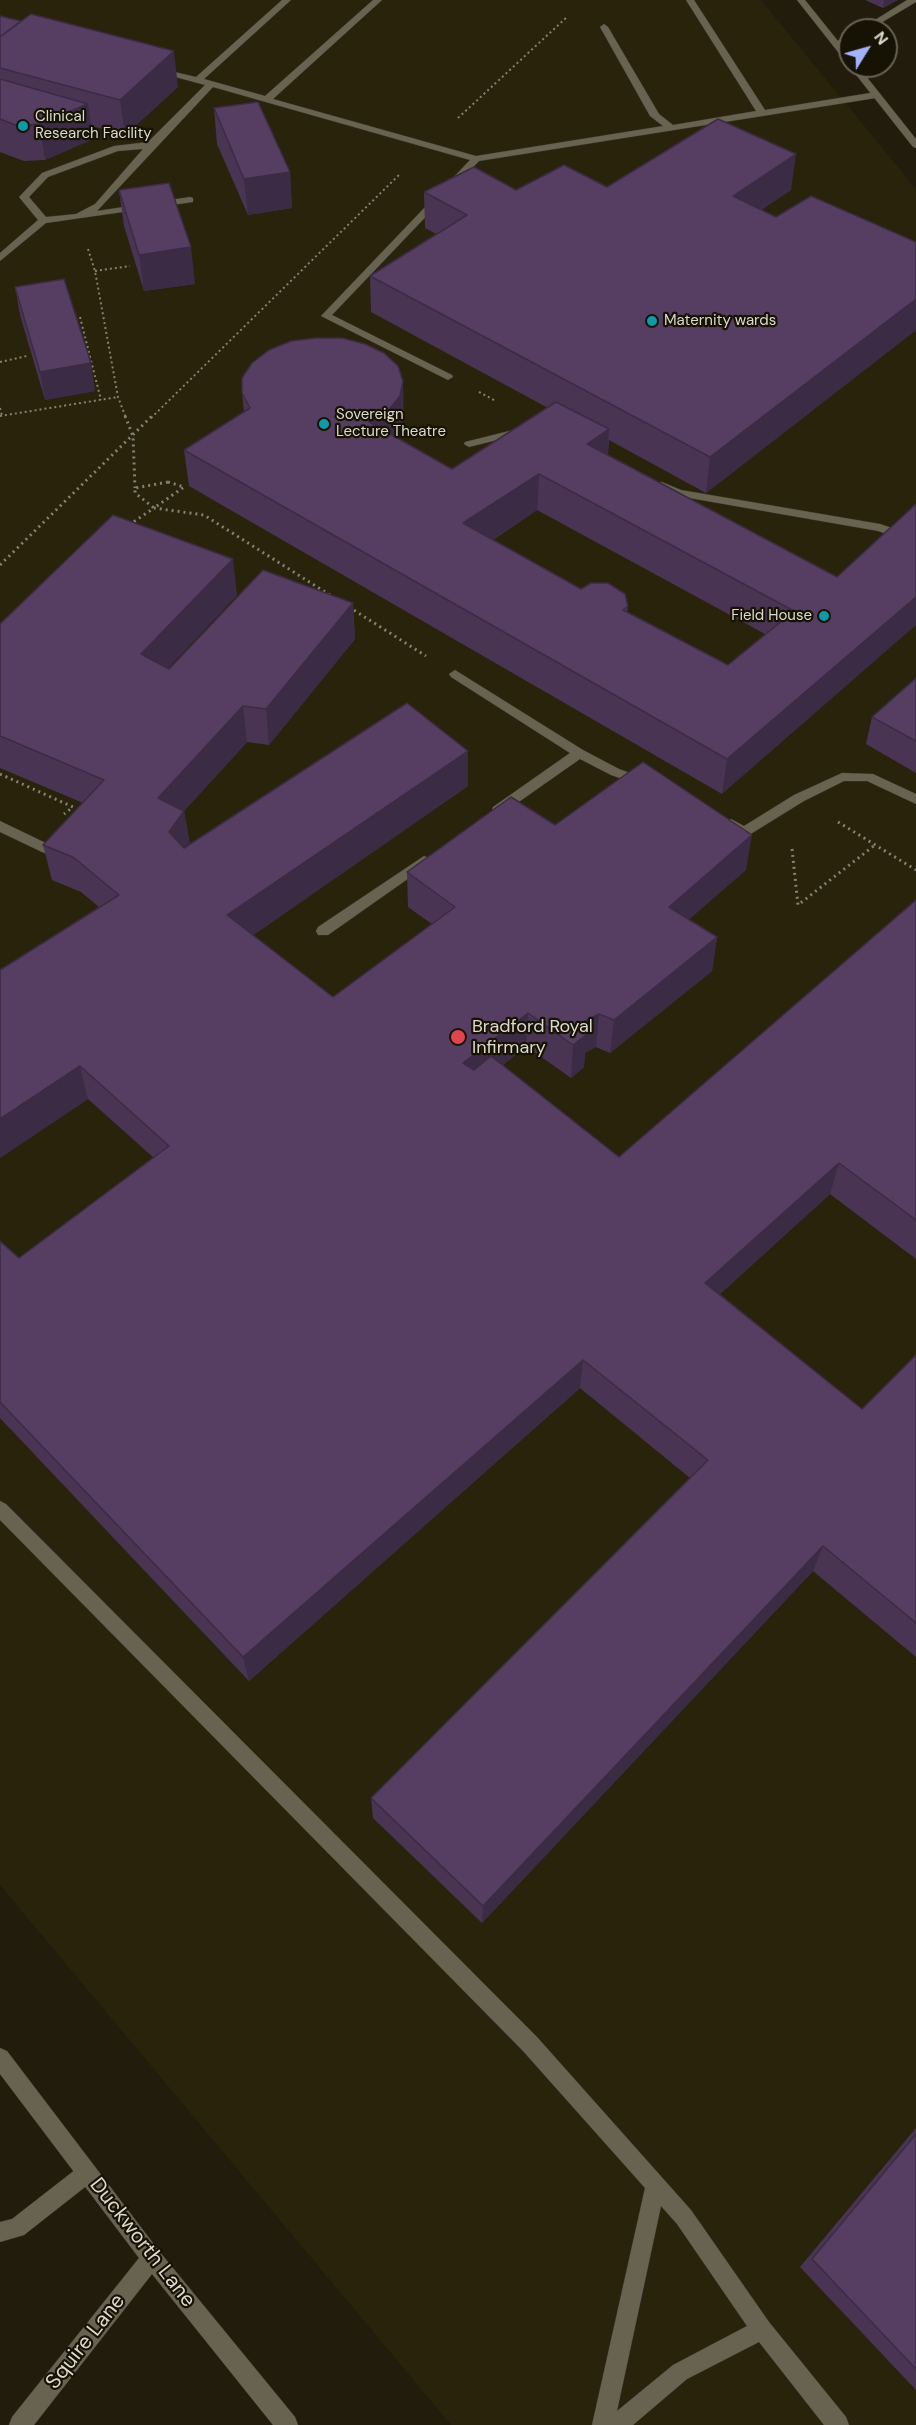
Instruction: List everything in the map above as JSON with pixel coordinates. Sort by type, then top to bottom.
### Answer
[{"type":"street","points":[[197,80],[287,0]]},
{"type":"street","points":[[268,98],[378,0]]},
{"type":"street","points":[[690,0],[762,113]]},
{"type":"street","points":[[801,0],[838,47]]},
{"type":"street","points":[[883,18],[913,0]]},
{"type":"street","points":[[604,27],[655,116],[672,128]]},
{"type":"street","points":[[144,65],[268,98],[476,159],[876,95]]},
{"type":"street","points":[[863,78],[912,133],[916,145]]},
{"type":"street","points":[[78,217],[98,206],[151,145],[211,84]]},
{"type":"street","points":[[43,220],[24,197],[45,175],[117,148],[151,145]]},
{"type":"street","points":[[448,378],[326,316],[476,159]]},
{"type":"street","points":[[0,258],[43,220],[190,200]]},
{"type":"street","points":[[469,444],[535,427]]},
{"type":"street","points":[[647,477],[678,493],[880,528],[916,540]]},
{"type":"street","points":[[455,674],[579,753],[615,772],[657,788]]},
{"type":"street","points":[[484,819],[579,753]]},
{"type":"street","points":[[716,816],[744,832],[799,798],[842,777],[869,777],[916,799]]},
{"type":"street","points":[[0,826],[47,849]]},
{"type":"street","points":[[323,932],[437,852]]},
{"type":"street","points":[[0,1509],[530,2044],[684,2217],[762,2329],[838,2425]]},
{"type":"street","name":"Duckworth Lane","points":[[0,2058],[152,2258],[287,2425]]},
{"type":"street","points":[[0,2232],[16,2228],[87,2173]]},
{"type":"street","points":[[603,2425],[655,2187]]},
{"type":"street","name":"Squire Lane","points":[[20,2425],[152,2258]]},
{"type":"street","points":[[616,2425],[680,2372],[762,2329]]},
{"type":"path","points":[[0,566],[429,145],[568,16]]},
{"type":"path","points":[[78,217],[95,271],[118,397],[133,436],[135,493],[154,508],[204,515],[334,597]]},
{"type":"path","points":[[95,271],[130,266]]},
{"type":"path","points":[[80,317],[101,400]]},
{"type":"path","points":[[0,362],[27,356]]},
{"type":"path","points":[[0,408],[1,416],[118,397]]},
{"type":"path","points":[[124,528],[184,487],[168,482],[135,488]]},
{"type":"path","points":[[344,604],[404,642]]},
{"type":"path","points":[[844,826],[916,870]]},
{"type":"path","points":[[799,843],[791,849],[798,905],[875,845]]},
{"type":"shaded area","name":"Bradford Royal Infirmary","points":[[0,0],[761,0],[916,189],[916,2425],[451,2425],[0,1885]]},
{"type":"building","points":[[31,14],[174,51],[120,100],[0,68],[0,37]]},
{"type":"building","points":[[0,16],[21,21],[0,37]]},
{"type":"building","points":[[0,79],[88,104],[39,124],[18,126],[0,119]]},
{"type":"building","points":[[258,102],[290,172],[244,179],[214,108]]},
{"type":"building","name":"Maternity wards","points":[[718,119],[796,154],[733,196],[776,217],[811,196],[916,242],[916,299],[710,457],[370,276],[467,215],[424,192],[474,167],[516,190],[564,165],[607,187]]},
{"type":"building","points":[[169,183],[191,247],[139,255],[119,190]]},
{"type":"building","points":[[64,279],[91,363],[40,372],[15,287]]},
{"type":"building","points":[[342,338],[365,344],[384,353],[398,366],[403,381],[400,396],[388,411],[369,422],[452,469],[556,402],[609,429],[587,444],[837,577],[916,504],[916,597],[727,759],[184,450],[250,408],[242,393],[242,378],[252,363],[269,350],[291,341]],"holes":[[[539,474],[794,611],[728,665],[623,610],[628,606],[625,594],[608,583],[591,583],[581,589],[463,523]]]},
{"type":"building","points":[[113,515],[233,559],[141,654],[169,669],[263,570],[353,603],[266,709],[243,706],[158,798],[184,811],[169,832],[184,848],[407,703],[468,751],[227,915],[333,997],[455,907],[407,872],[511,797],[555,825],[643,762],[752,835],[669,907],[717,937],[614,1020],[599,1014],[578,1025],[587,1034],[573,1045],[528,1013],[463,1063],[474,1070],[491,1056],[619,1157],[916,900],[916,1220],[839,1163],[705,1283],[862,1409],[916,1355],[916,1623],[823,1546],[483,1906],[371,1798],[708,1460],[583,1360],[243,1657],[0,1402],[0,1241],[19,1258],[169,1146],[80,1066],[0,1119],[0,970],[119,895],[73,857],[43,845],[104,780],[0,736],[0,624]]},
{"type":"building","points":[[916,678],[916,741],[872,717]]},
{"type":"building","points":[[916,2134],[916,2369],[812,2259]]},
{"type":"place","name":"Clinical Research Facility","points":[[23,126]]},
{"type":"place","name":"Maternity wards","points":[[652,321]]},
{"type":"place","name":"Sovereign Lecture Theatre","points":[[324,424]]},
{"type":"place","name":"Field House","points":[[824,616]]},
{"type":"place","name":"Bradford Royal Infirmary","points":[[458,1037]]}]
